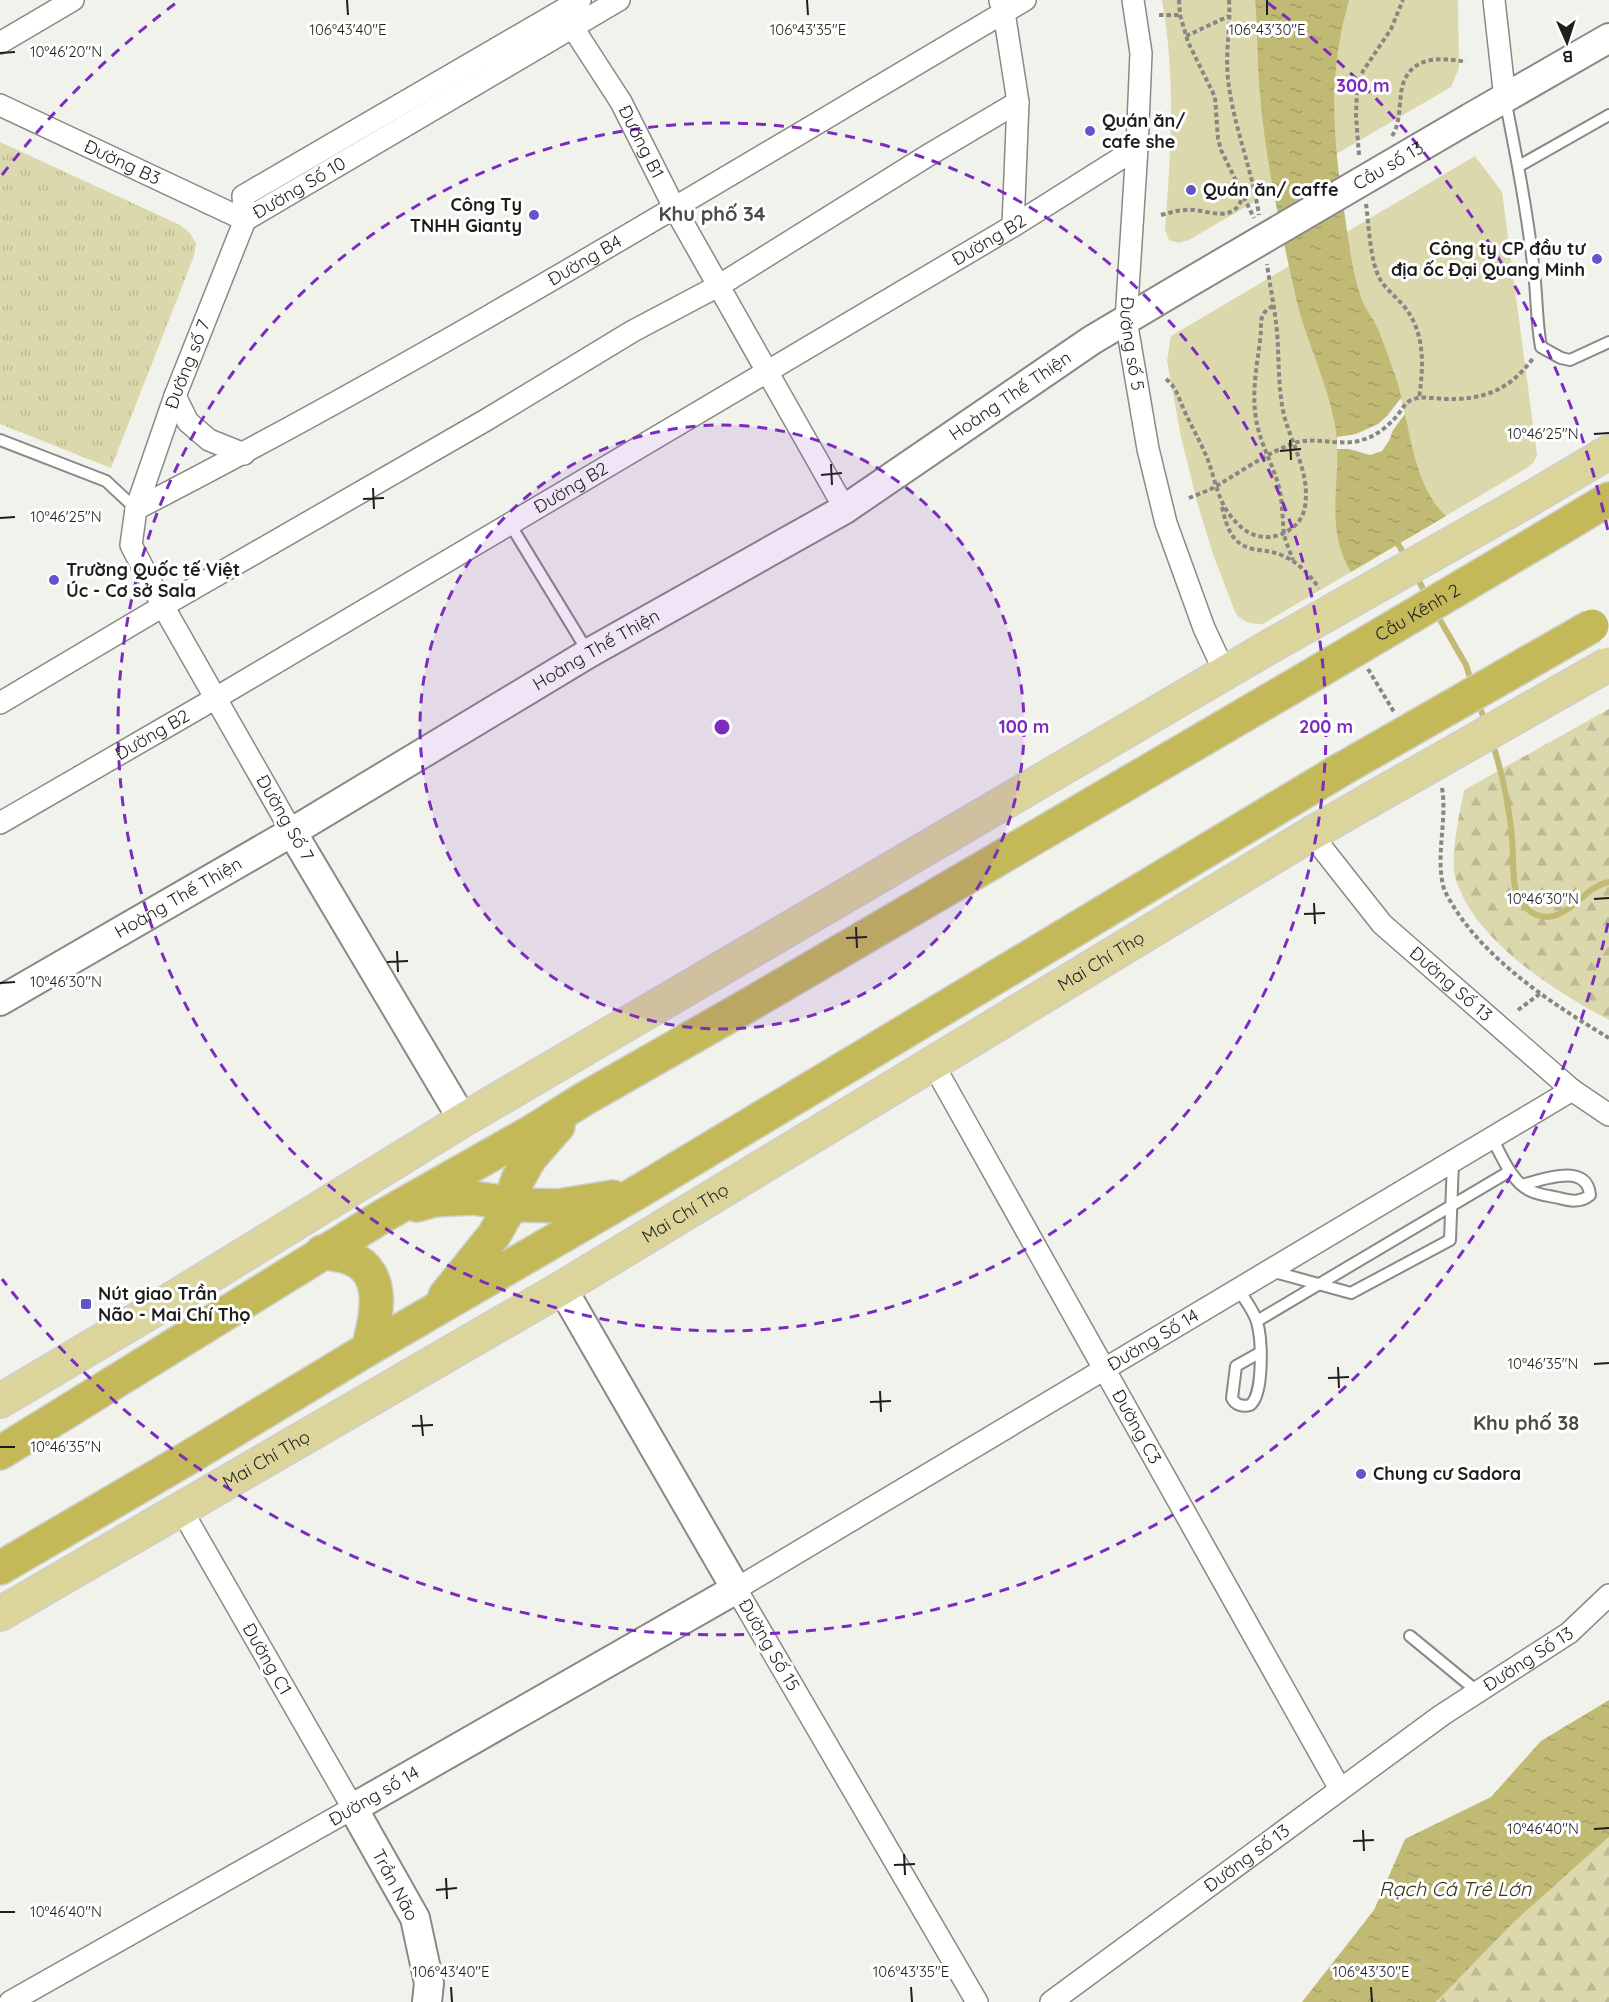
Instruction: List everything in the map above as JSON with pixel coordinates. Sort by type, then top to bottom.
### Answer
[{"type":"highway","name":"Cầu Kênh 2","points":[[584,1099],[1292,687],[1609,499]]},
{"type":"highway","points":[[0,1568],[368,1349],[638,1192],[1342,769],[1601,621]]},
{"type":"highway","points":[[0,1453],[322,1252],[584,1099]]},
{"type":"highway","points":[[429,1314],[494,1236],[510,1203],[518,1179],[530,1158],[584,1099]]},
{"type":"highway","points":[[484,1159],[538,1250]]},
{"type":"highway","points":[[383,1216],[441,1199],[484,1198],[522,1205],[558,1206],[594,1202],[638,1192]]},
{"type":"highway","points":[[322,1252],[351,1258],[366,1270],[377,1292],[377,1318],[368,1349]]},
{"type":"main road","points":[[0,1401],[177,1296],[463,1120],[1269,647],[1609,452]]},
{"type":"main road","name":"Mai Chí Thọ","points":[[0,1614],[562,1288],[1311,834],[1609,664]]},
{"type":"main road","points":[[463,1120],[484,1159]]},
{"type":"main road","points":[[538,1250],[562,1288]]},
{"type":"street","points":[[0,43],[73,0]]},
{"type":"street","name":"Đường Số 10","points":[[567,19],[580,0]]},
{"type":"street","name":"Đường Số 10","points":[[245,220],[567,19],[619,0]]},
{"type":"street","name":"Đường B4","points":[[136,509],[244,454],[675,209],[1002,6],[1025,0]]},
{"type":"street","name":"Đường số 5","points":[[1133,0],[1141,53],[1126,320],[1148,449],[1166,523],[1204,628],[1225,673]]},
{"type":"street","points":[[1494,0],[1505,99],[1609,38]]},
{"type":"street","points":[[1002,6],[1018,102],[1013,226]]},
{"type":"street","name":"Đướng B1","points":[[567,19],[621,102],[675,209],[845,509]]},
{"type":"street","name":"Cầu số 13","points":[[1183,286],[1470,117],[1505,99]]},
{"type":"street","points":[[0,703],[163,606],[486,420],[633,331],[720,285],[1018,102]]},
{"type":"street","name":"Đường B3","points":[[0,105],[245,220]]},
{"type":"street","name":"Đường B2","points":[[0,823],[216,698],[1013,226],[1137,148]]},
{"type":"street","name":"Đường số 7","points":[[136,509],[175,396],[245,220]]},
{"type":"street","name":"Hoàng Thế Thiện","points":[[0,1001],[292,832],[589,653],[845,509],[1092,340],[1183,286]]},
{"type":"street","points":[[175,396],[188,422],[209,440],[244,454]]},
{"type":"street","name":"Đường Số 7","points":[[136,509],[130,545],[292,832],[463,1120]]},
{"type":"street","name":"Đường Số 13","points":[[1311,834],[1382,924],[1572,1090],[1609,1115]]},
{"type":"street","name":"Đường C3","points":[[933,1064],[1340,1789]]},
{"type":"street","name":"Đường Số 14","points":[[736,1589],[1572,1090]]},
{"type":"street","name":"Đường Số 15","points":[[562,1288],[977,2002]]},
{"type":"street","name":"Đường C1","points":[[182,1509],[353,1808]]},
{"type":"street","name":"Đường số 14","points":[[10,2002],[736,1589]]},
{"type":"street","name":"Đường Số 13","points":[[1442,1715],[1569,1633],[1609,1595]]},
{"type":"street","name":"Đường số 13","points":[[1051,2002],[1442,1715]]},
{"type":"street","name":"Trần Não","points":[[353,1808],[415,1918],[429,1983],[428,2002]]},
{"type":"lane","points":[[1505,99],[1519,166],[1535,282],[1541,347],[1560,358],[1570,360],[1609,342]]},
{"type":"lane","points":[[1519,166],[1609,115]]},
{"type":"lane","points":[[0,440],[106,481],[136,509]]},
{"type":"lane","points":[[510,524],[589,653]]},
{"type":"lane","points":[[1491,1138],[1510,1171],[1522,1185],[1530,1191],[1575,1201],[1584,1200],[1590,1195],[1586,1182],[1577,1176],[1569,1175],[1522,1185]]},
{"type":"lane","points":[[1270,1270],[1351,1293],[1450,1240],[1453,1161]]},
{"type":"lane","points":[[1257,1321],[1510,1171]]},
{"type":"lane","points":[[1239,1290],[1257,1321],[1262,1352],[1256,1397],[1250,1405],[1241,1406],[1232,1398],[1236,1366],[1262,1352]]},
{"type":"lane","points":[[1410,1636],[1478,1692]]},
{"type":"path","points":[[1179,0],[1180,15],[1186,36],[1215,97],[1218,139],[1243,197],[1259,224],[1252,178],[1240,138],[1228,81],[1226,59],[1230,16],[1229,0]]},
{"type":"path","points":[[1159,15],[1180,15]]},
{"type":"path","points":[[1186,36],[1230,16]]},
{"type":"path","points":[[1390,138],[1395,131],[1403,82],[1409,72],[1428,60],[1442,58],[1466,62]]},
{"type":"path","points":[[1161,215],[1185,210],[1224,214],[1234,211],[1243,197]]},
{"type":"path","points":[[1166,379],[1178,392],[1198,436],[1226,511],[1244,530],[1262,537],[1284,533],[1299,522],[1305,507],[1303,474],[1282,407],[1274,306],[1265,254]]},
{"type":"path","points":[[1274,306],[1264,310],[1262,317],[1254,380],[1256,421],[1278,483],[1283,507],[1284,533],[1293,561]]},
{"type":"path","points":[[1189,498],[1216,486],[1238,471],[1294,443],[1352,442],[1373,436],[1390,424],[1403,407],[1419,398],[1472,398],[1493,392],[1510,384],[1522,373],[1541,347]]},
{"type":"path","points":[[1518,1010],[1541,993]]},
{"type":"green space","points":[[1162,0],[1458,0],[1459,68],[1451,87],[1189,240],[1179,243],[1169,240],[1165,230],[1171,87]]},
{"type":"green space","points":[[0,142],[180,225],[190,233],[196,244],[194,256],[111,468],[0,424]]},
{"type":"green space","points":[[1475,156],[1502,192],[1537,455],[1527,468],[1263,624],[1245,621],[1236,614],[1214,557],[1197,502],[1181,437],[1167,361],[1171,336]]},
{"type":"green space","points":[[1609,709],[1609,1020],[1541,978],[1497,941],[1478,921],[1464,899],[1455,876],[1454,857],[1464,790]]},
{"type":"green space","points":[[1609,1837],[1609,2002],[1436,2002],[1514,1922]]},
{"type":"water","points":[[1255,0],[1349,0],[1337,55],[1334,108],[1337,161],[1351,257],[1361,297],[1378,329],[1397,381],[1419,471],[1435,503],[1446,516],[1351,572],[1342,554],[1336,518],[1335,425],[1296,298],[1269,164],[1261,109]]},
{"type":"water","name":"Rạch Cá Trê Lớn","points":[[1609,1700],[1609,1837],[1514,1922],[1436,2002],[1302,2002],[1374,1910],[1405,1839],[1491,1797],[1541,1741]]},
{"type":"pier","points":[[1401,398],[1405,414],[1382,451],[1370,455],[1349,449],[1337,449],[1337,437],[1356,434],[1378,424]]},
{"type":"waterway","points":[[1398,544],[1407,559]]},
{"type":"waterway","points":[[1416,576],[1427,596]]},
{"type":"waterway","points":[[1436,613],[1466,665],[1472,684]]},
{"type":"waterway","points":[[1478,702],[1486,724]]},
{"type":"waterway","points":[[1492,742],[1509,813],[1514,883],[1525,907],[1540,916],[1553,916],[1566,910],[1595,888],[1609,882]]},
{"type":"place","name":"Quán ăn/ cafe she","points":[[1090,131]]},
{"type":"place","name":"Quán ăn/ caffe","points":[[1191,190]]},
{"type":"place","name":"Công Ty TNHH Gianty","points":[[534,215]]},
{"type":"place","name":"Công ty CP đầu tư địa ốc Đại Quang Minh","points":[[1597,259]]},
{"type":"place","name":"Trường Quốc tế Việt Úc - Cơ sở Sala","points":[[54,580]]},
{"type":"place","name":"Nút giao Trần Não - Mai Chí Thọ","points":[[86,1304]]},
{"type":"place","name":"Chung cư Sadora","points":[[1361,1474]]},
{"type":"district","name":"Khu phố 34","points":[[712,214]]},
{"type":"district","name":"Khu phố 38","points":[[1526,1423]]}]
